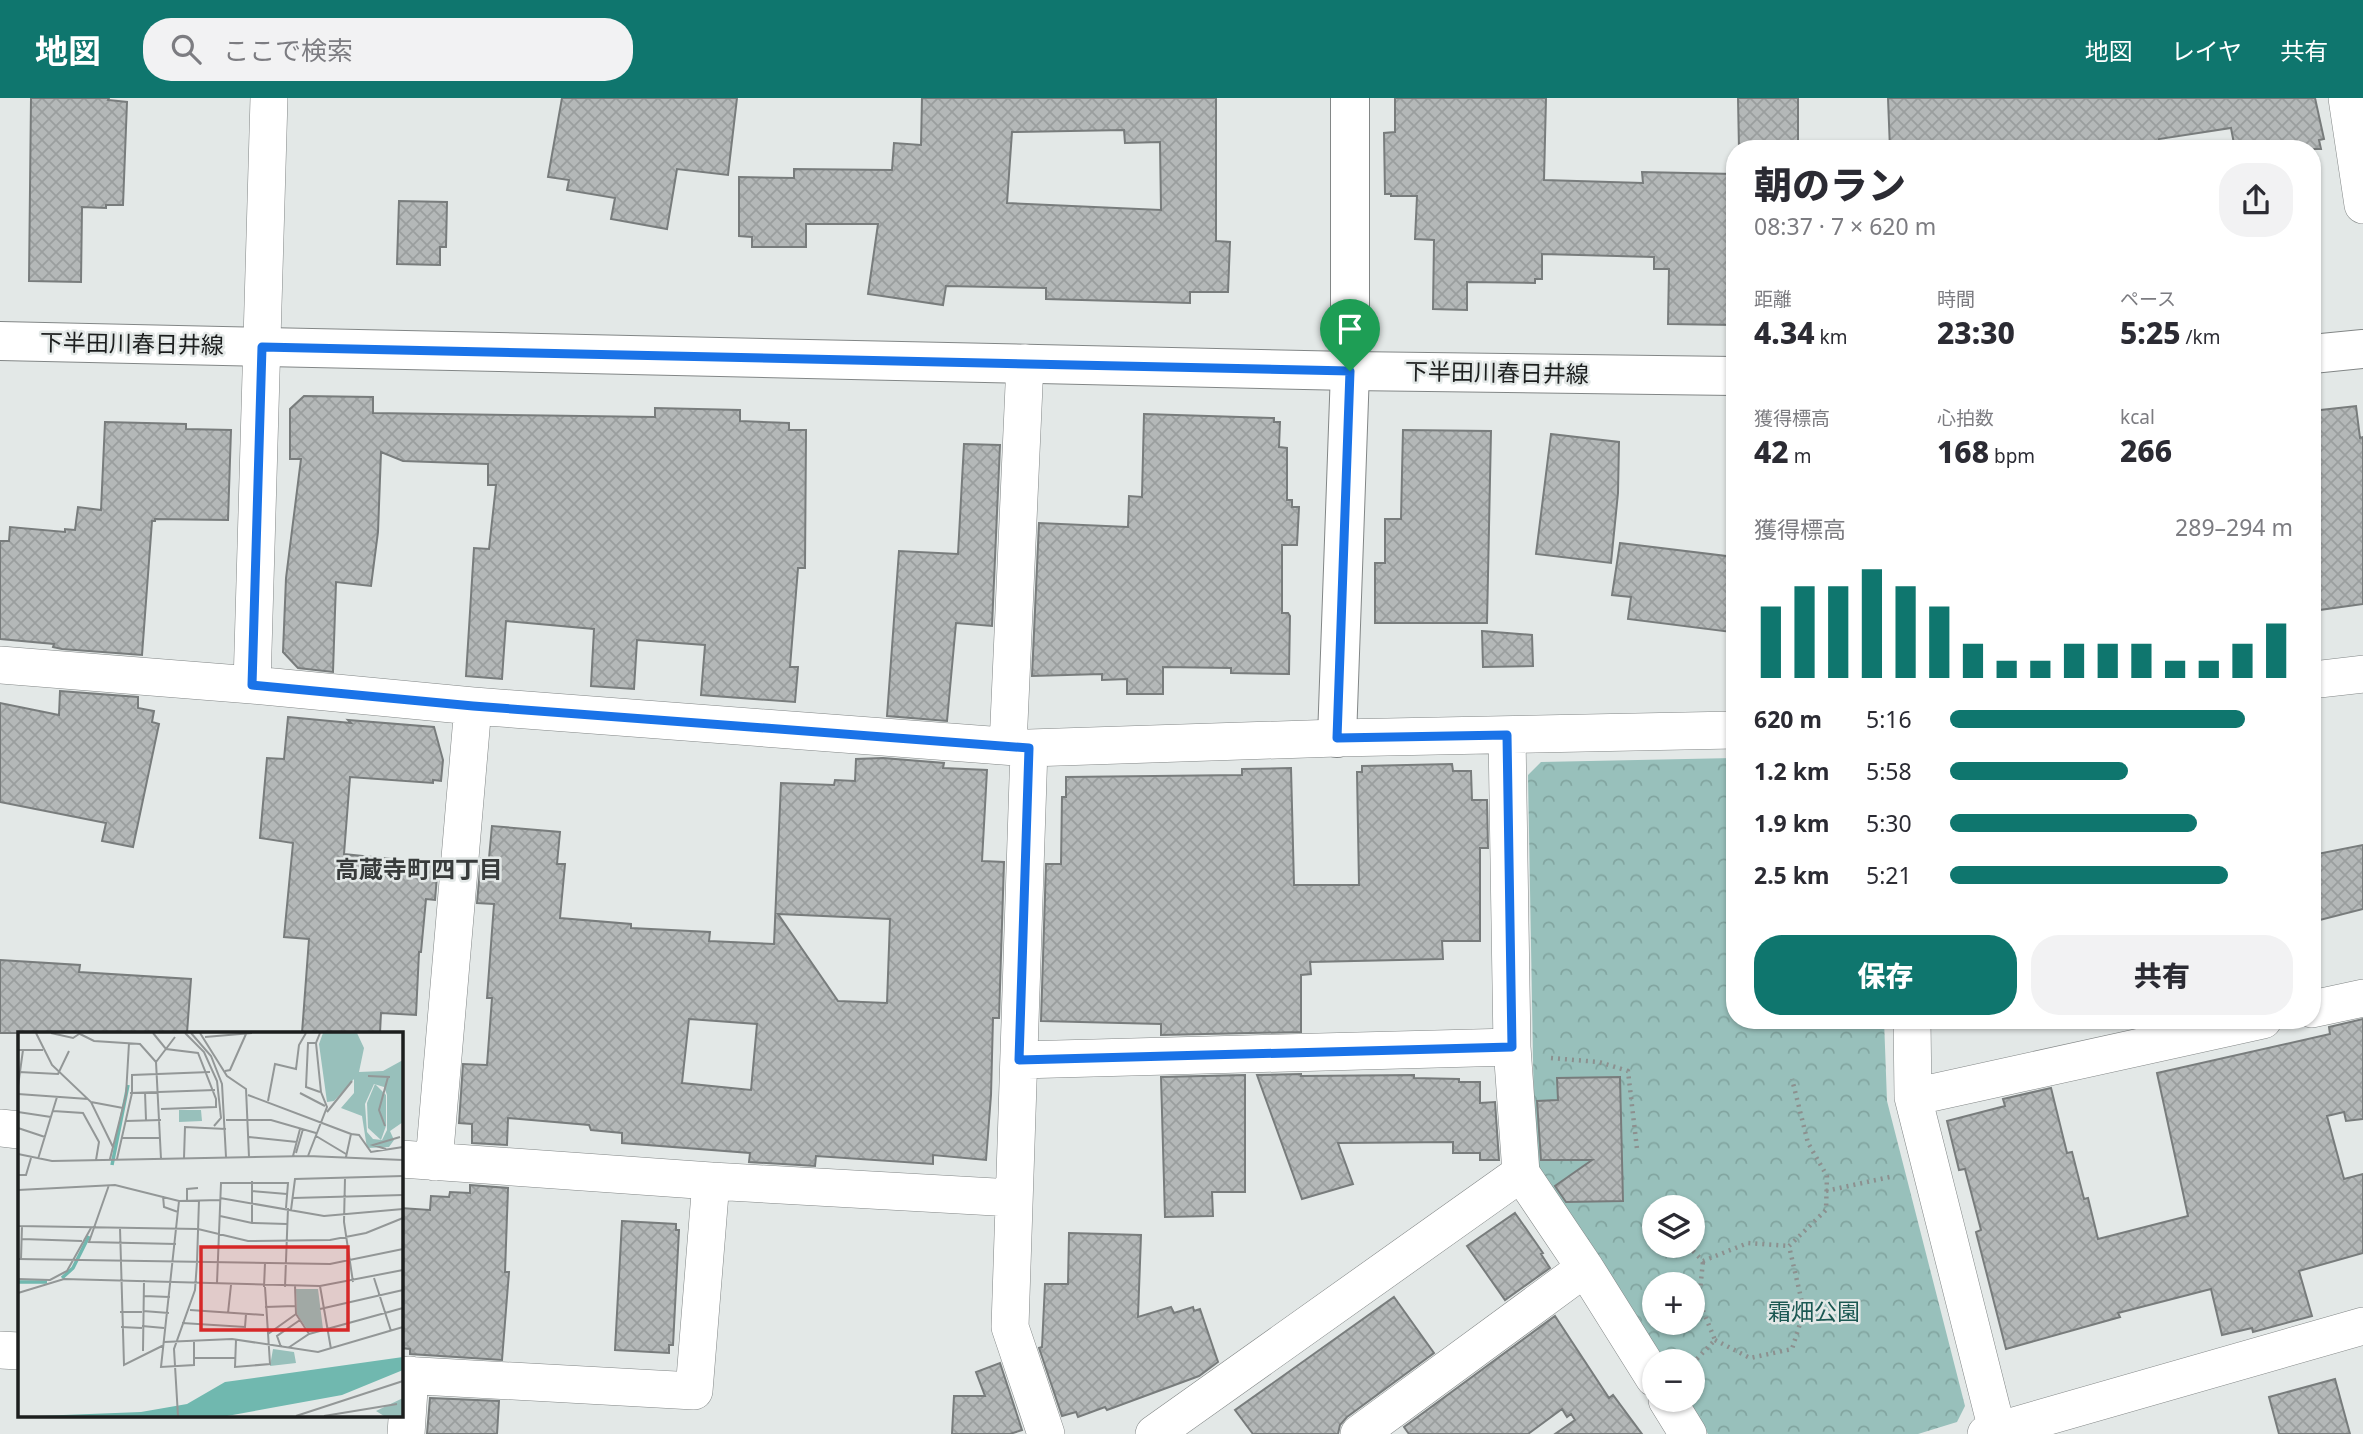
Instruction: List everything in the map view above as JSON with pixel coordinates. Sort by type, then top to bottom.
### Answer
[{"type":"main road","points":[[1337,738],[1350,371],[1350,98]]},
{"type":"main road","name":"下半田川春日井線","points":[[0,341],[1350,371],[1726,376]]},
{"type":"main road","points":[[2321,353],[2363,349]]},
{"type":"street","points":[[252,685],[269,98]]},
{"type":"street","points":[[2347,98],[2363,205]]},
{"type":"street","points":[[1025,363],[1018,747],[1019,1060],[1010,1327],[1046,1434]]},
{"type":"street","points":[[0,665],[473,706],[1018,747],[1726,730]]},
{"type":"street","points":[[2321,679],[2363,674]]},
{"type":"street","points":[[473,706],[417,1161],[1013,1198]]},
{"type":"street","points":[[1507,735],[1529,1052],[1521,1173],[1642,1359]]},
{"type":"street","points":[[2321,1007],[2363,998]]},
{"type":"street","points":[[1912,1029],[1913,1097],[1994,1433],[2363,1326]]},
{"type":"street","points":[[1913,1097],[2222,1029]]},
{"type":"street","points":[[1019,1060],[1529,1052]]},
{"type":"street","points":[[0,1128],[18,1130]]},
{"type":"street","points":[[1154,1434],[1521,1173]]},
{"type":"street","points":[[406,1434],[406,1375],[694,1391],[711,1181]]},
{"type":"street","points":[[1359,1434],[1585,1268]]},
{"type":"street","points":[[0,1350],[18,1351]]},
{"type":"street","points":[[1674,1412],[1688,1434]]},
{"type":"path","points":[[1529,1052],[1600,1062],[1628,1071],[1637,1149]]},
{"type":"path","points":[[1703,1261],[1748,1243],[1789,1246],[1826,1210],[1827,1176],[1808,1143],[1792,1079]]},
{"type":"path","points":[[1826,1191],[1905,1173]]},
{"type":"path","points":[[1703,1261],[1699,1301],[1715,1340],[1751,1358],[1792,1349],[1804,1311],[1789,1246]]},
{"type":"path","points":[[1700,1258],[1703,1261]]},
{"type":"path","points":[[1705,1350],[1715,1340]]},
{"type":"green space","name":"霜畑公園","points":[[1726,758],[1726,1029],[1884,1029],[1887,1101],[1965,1406],[1957,1422],[1918,1434],[1708,1434],[1694,1412],[1705,1412],[1705,1349],[1652,1349],[1643,1335],[1705,1335],[1705,1272],[1642,1272],[1642,1334],[1535,1172],[1528,775],[1541,762]]},
{"type":"building","points":[[31,98],[109,98],[108,100],[127,102],[123,205],[106,205],[106,208],[82,207],[81,282],[29,281]]},
{"type":"building","points":[[562,98],[737,98],[728,175],[677,169],[667,229],[611,219],[615,198],[567,190],[569,180],[548,177]]},
{"type":"building","points":[[922,98],[1216,98],[1216,241],[1230,242],[1228,292],[1190,292],[1190,303],[1046,299],[1046,288],[946,286],[943,305],[868,294],[878,224],[806,224],[806,247],[752,247],[752,237],[739,236],[739,177],[794,178],[794,169],[892,170],[894,143],[921,145]],"holes":[[[1124,130],[1125,143],[1160,142],[1161,210],[1007,203],[1012,132]]]},
{"type":"building","points":[[1395,98],[1546,98],[1544,180],[1643,183],[1642,172],[1726,174],[1726,325],[1668,324],[1669,269],[1654,269],[1654,257],[1542,254],[1542,279],[1535,279],[1535,283],[1467,282],[1467,310],[1433,309],[1434,240],[1415,239],[1417,196],[1385,194],[1384,133],[1395,132]]},
{"type":"building","points":[[1738,98],[1798,98],[1798,140],[1739,140]]},
{"type":"building","points":[[1888,98],[2315,98],[2324,139],[2233,140],[2231,128],[2159,140],[1890,140]]},
{"type":"building","points":[[399,201],[447,202],[446,247],[440,247],[440,265],[397,264]]},
{"type":"building","points":[[304,396],[373,397],[373,413],[655,417],[655,408],[740,410],[740,421],[789,423],[789,430],[806,430],[805,568],[798,568],[790,667],[798,667],[795,702],[701,695],[705,645],[637,640],[634,689],[591,686],[594,629],[506,621],[502,679],[466,676],[474,548],[489,549],[496,485],[488,485],[488,464],[403,461],[381,452],[378,532],[371,586],[336,582],[333,672],[298,668],[283,652],[286,578],[301,459],[290,459],[290,409]]},
{"type":"building","points":[[2356,406],[2360,438],[2363,437],[2363,604],[2321,610],[2321,410]]},
{"type":"building","points":[[1144,414],[1274,418],[1274,422],[1280,422],[1279,447],[1287,448],[1287,500],[1292,500],[1292,507],[1299,507],[1297,545],[1282,545],[1282,613],[1288,613],[1290,616],[1289,674],[1231,673],[1231,668],[1163,667],[1163,694],[1127,694],[1127,679],[1102,680],[1102,674],[1032,676],[1039,523],[1128,527],[1129,496],[1142,497]]},
{"type":"building","points":[[105,422],[186,424],[186,429],[231,430],[228,520],[152,521],[142,655],[62,649],[53,647],[54,644],[0,639],[0,541],[9,541],[10,527],[65,532],[65,529],[75,530],[78,507],[101,510]]},
{"type":"building","points":[[1403,430],[1491,431],[1487,623],[1375,623],[1375,563],[1385,563],[1385,519],[1401,519]]},
{"type":"building","points":[[1551,434],[1619,442],[1618,493],[1611,563],[1536,554]]},
{"type":"building","points":[[964,444],[1000,445],[992,626],[956,623],[947,721],[887,716],[899,551],[958,554]]},
{"type":"building","points":[[1620,543],[1726,556],[1726,631],[1628,619],[1631,597],[1612,595]]},
{"type":"building","points":[[1482,631],[1532,635],[1533,666],[1483,667]]},
{"type":"building","points":[[60,691],[138,697],[138,708],[154,711],[152,722],[159,724],[133,847],[102,841],[106,823],[0,802],[0,703],[59,715]]},
{"type":"building","points":[[288,717],[434,727],[443,760],[441,781],[433,780],[433,783],[350,777],[344,854],[438,864],[435,900],[426,899],[419,952],[416,1015],[381,1013],[380,1032],[302,1032],[309,939],[284,937],[293,843],[260,838],[267,758],[284,759]]},
{"type":"building","points":[[883,758],[944,763],[943,768],[987,770],[982,861],[1004,862],[999,1018],[993,1018],[986,1160],[933,1155],[933,1164],[816,1156],[815,1166],[749,1162],[750,1153],[622,1143],[622,1133],[591,1130],[589,1125],[508,1118],[507,1145],[472,1143],[472,1124],[459,1123],[463,1064],[487,1065],[492,998],[487,998],[494,904],[477,903],[481,858],[489,858],[492,826],[560,832],[557,864],[565,864],[560,918],[631,924],[631,928],[710,932],[709,941],[774,944],[781,783],[834,785],[835,780],[855,781],[856,759]],"holes":[[[778,914],[890,919],[887,1003],[838,1001]],[[689,1019],[757,1024],[751,1090],[682,1083]]]},
{"type":"building","points":[[1452,764],[1453,771],[1471,771],[1472,800],[1487,800],[1488,848],[1480,848],[1480,941],[1442,941],[1443,959],[1310,962],[1311,974],[1301,975],[1301,1032],[1161,1035],[1161,1024],[1041,1021],[1046,864],[1061,864],[1062,797],[1066,797],[1066,777],[1242,775],[1242,769],[1291,768],[1294,885],[1359,885],[1357,772],[1362,772],[1362,766]]},
{"type":"building","points":[[2363,845],[2363,909],[2321,920],[2321,853]]},
{"type":"building","points":[[0,960],[80,965],[79,972],[191,979],[187,1032],[0,1033]]},
{"type":"building","points":[[2363,1019],[2363,1119],[2346,1121],[2344,1112],[2327,1116],[2344,1179],[2363,1174],[2363,1253],[2299,1271],[2312,1316],[2253,1332],[2252,1328],[2222,1335],[2211,1289],[2118,1313],[2120,1317],[2006,1349],[1976,1232],[1981,1230],[1965,1169],[1959,1170],[1947,1121],[2005,1106],[2003,1099],[2051,1088],[2067,1153],[2072,1152],[2084,1199],[2088,1198],[2098,1239],[2188,1216],[2157,1073],[2330,1034],[2329,1027]]},
{"type":"building","points":[[1245,1075],[1245,1192],[1212,1192],[1213,1216],[1165,1217],[1161,1077]]},
{"type":"building","points":[[1257,1075],[1414,1075],[1414,1078],[1480,1082],[1480,1103],[1495,1102],[1499,1160],[1480,1160],[1480,1153],[1453,1153],[1453,1142],[1338,1143],[1353,1184],[1302,1199]]},
{"type":"building","points":[[1620,1077],[1623,1201],[1566,1202],[1555,1186],[1592,1160],[1541,1160],[1537,1101],[1558,1100],[1557,1078]]},
{"type":"building","points":[[470,1185],[508,1188],[505,1272],[509,1272],[502,1360],[410,1354],[410,1349],[402,1348],[402,1208],[430,1210],[431,1196],[449,1197],[450,1192],[470,1193]]},
{"type":"building","points":[[1515,1213],[1543,1253],[1541,1254],[1550,1268],[1505,1300],[1467,1246]]},
{"type":"building","points":[[622,1221],[676,1224],[676,1230],[679,1230],[673,1345],[669,1345],[669,1353],[615,1350]]},
{"type":"building","points":[[1069,1233],[1141,1235],[1138,1317],[1171,1307],[1174,1313],[1193,1307],[1194,1311],[1200,1309],[1218,1362],[1199,1376],[1107,1410],[1105,1407],[1078,1417],[1076,1412],[1062,1416],[1039,1348],[1042,1347],[1045,1284],[1068,1284]]},
{"type":"building","points":[[1394,1297],[1434,1353],[1347,1417],[1340,1425],[1338,1434],[1253,1434],[1235,1410]]},
{"type":"building","points":[[1555,1316],[1609,1398],[1613,1395],[1642,1434],[1555,1434],[1575,1420],[1571,1414],[1567,1417],[1562,1409],[1528,1434],[1409,1434],[1404,1427]]},
{"type":"building","points":[[1000,1363],[1022,1430],[1010,1434],[952,1434],[954,1396],[985,1396],[976,1372]]},
{"type":"building","points":[[2335,1379],[2350,1434],[2279,1434],[2269,1397]]},
{"type":"building","points":[[430,1398],[499,1401],[497,1434],[427,1434]]},
{"type":"district","name":"高蔵寺町四丁目","points":[[419,870]]},
{"type":"route","points":[[262,347],[1350,371],[1337,738],[1507,735],[1512,1047],[1019,1060],[1029,748],[473,706],[252,685],[262,347]]}]
